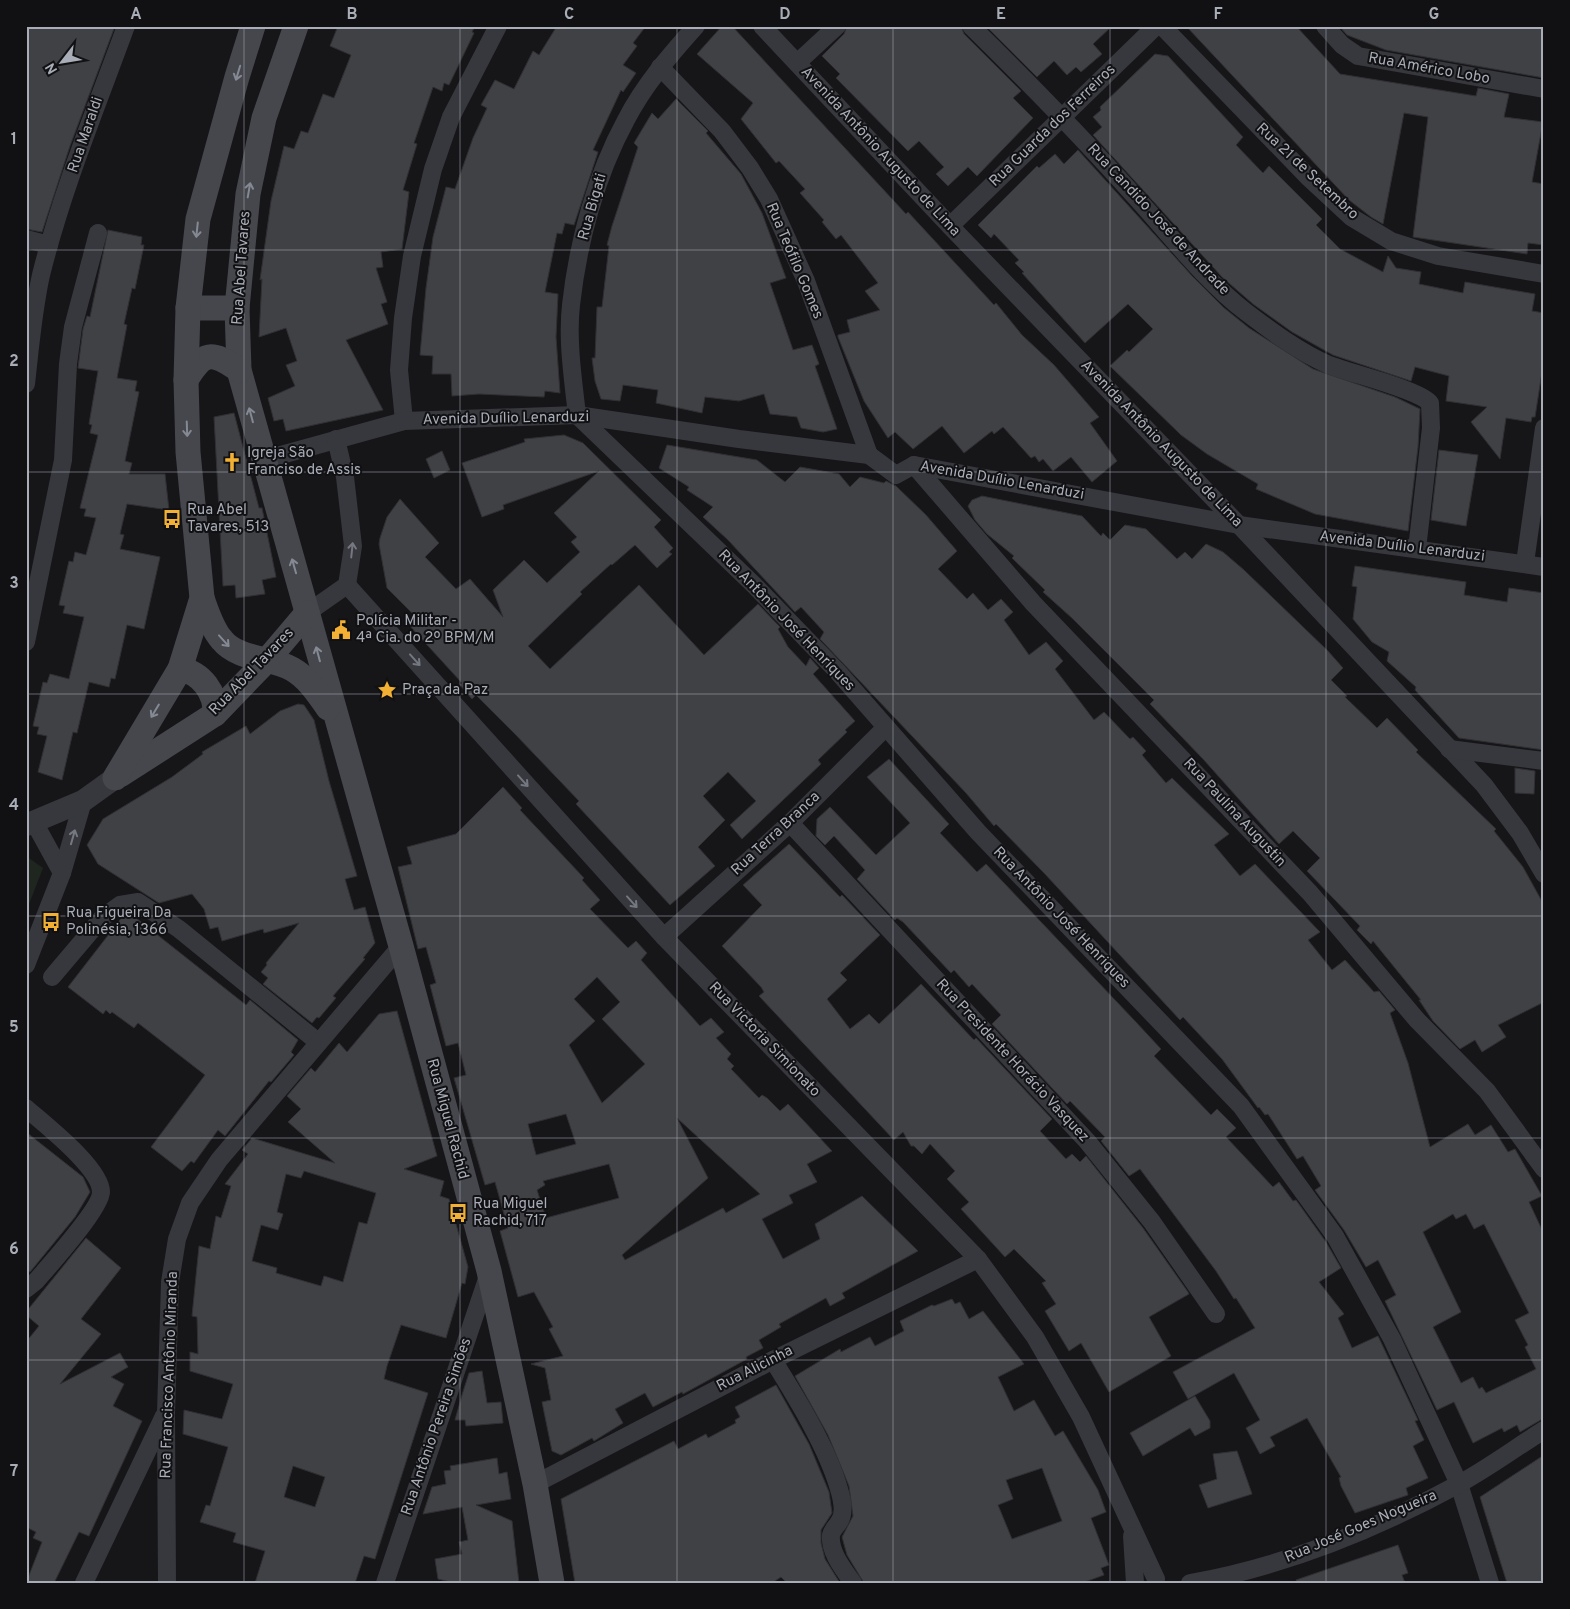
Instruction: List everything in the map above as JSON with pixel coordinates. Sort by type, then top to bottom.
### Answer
[{"type":"main road","name":"Rua Abel Tavares","points":[[115,778],[180,670],[202,598],[188,452],[186,380],[188,308],[198,219],[253,26]]},
{"type":"main road","name":"Rua Abel Tavares","points":[[115,778],[215,714],[268,659],[307,613],[239,370],[237,308],[248,194],[262,128],[288,44],[296,26]]},
{"type":"main road","points":[[188,308],[237,308]]},
{"type":"main road","points":[[186,380],[197,362],[206,357],[216,356],[239,370]]},
{"type":"main road","name":"Rua Miguel Rachid","points":[[202,598],[222,640],[231,649],[246,655],[268,659],[293,670],[310,684],[336,718]]},
{"type":"main road","name":"Rua Miguel Rachid","points":[[307,613],[401,946],[489,1272],[535,1484],[552,1583]]},
{"type":"main road","points":[[180,670],[190,671],[204,682],[216,703],[215,714]]},
{"type":"street","name":"Rua Maraldi","points":[[26,384],[36,303],[49,245],[93,113],[126,26]]},
{"type":"street","points":[[404,421],[399,370],[403,318],[412,256],[433,169],[451,117],[498,26]]},
{"type":"street","name":"Rua Bigati","points":[[577,414],[572,372],[571,306],[585,229],[609,154],[626,118],[660,67],[696,26]]},
{"type":"street","name":"Avenida Antônio Augusto de Lima","points":[[762,26],[950,226],[1239,525],[1449,749],[1500,806],[1520,833],[1544,874]]},
{"type":"street","points":[[797,63],[837,26]]},
{"type":"street","name":"Rua Candido José de Andrade","points":[[971,26],[1063,116],[1190,259],[1227,296],[1273,332],[1310,356],[1363,378],[1420,394],[1430,403],[1431,428],[1417,549]]},
{"type":"street","name":"Rua Guarda dos Ferreiros","points":[[950,226],[1156,26]]},
{"type":"street","name":"Rua 21 de Setembro","points":[[1162,26],[1309,178],[1351,217],[1391,241],[1438,256],[1544,274]]},
{"type":"street","name":"Rua Américo Lobo","points":[[1325,26],[1342,45],[1358,56],[1544,90]]},
{"type":"street","name":"Rua Teófilo Gomes","points":[[660,67],[722,131],[750,168],[769,199],[806,281],[869,455]]},
{"type":"street","points":[[26,642],[63,460],[68,364],[73,327],[98,233]]},
{"type":"street","points":[[26,239],[49,245]]},
{"type":"street","name":"Avenida Duílio Lenarduzi","points":[[263,460],[404,421],[577,414],[739,439],[869,455],[896,475],[914,465],[1239,525],[1544,567]]},
{"type":"street","name":"Rua Antônio José Henriques","points":[[577,414],[754,585],[837,671],[978,832],[1241,1106],[1335,1236],[1392,1339],[1459,1484],[1490,1583]]},
{"type":"street","points":[[1525,563],[1544,428]]},
{"type":"street","points":[[307,613],[347,585],[353,546],[345,477],[336,439]]},
{"type":"street","name":"Rua Paulina Augustin","points":[[914,465],[1045,615],[1310,893],[1417,1020],[1486,1092],[1544,1169]]},
{"type":"street","name":"Rua Victoria Simionato","points":[[347,585],[664,938],[978,1259],[1035,1337],[1081,1416],[1132,1528]]},
{"type":"street","name":"Rua Terra Branca","points":[[664,938],[790,823],[885,728]]},
{"type":"street","points":[[1449,749],[1544,761]]},
{"type":"street","name":"Rua Abel Tavares","points":[[30,823],[83,801],[115,778]]},
{"type":"street","points":[[26,964],[62,873],[83,801]]},
{"type":"street","points":[[30,823],[62,873]]},
{"type":"street","name":"Rua Presidente Horácio Vasquez","points":[[790,823],[1087,1141],[1152,1222],[1216,1314]]},
{"type":"street","points":[[52,977],[102,918],[120,905],[138,902],[179,929],[318,1042]]},
{"type":"street","name":"Rua Francisco Antônio Miranda","points":[[168,1583],[166,1413],[170,1282],[177,1239],[190,1203],[219,1160],[401,946]]},
{"type":"street","points":[[26,1108],[85,1162],[98,1181],[101,1192],[98,1204],[86,1220],[36,1281],[26,1289]]},
{"type":"street","name":"Rua Alicinha","points":[[535,1484],[773,1360],[978,1259]]},
{"type":"street","name":"Rua Antônio Pereira Simões","points":[[385,1583],[489,1272]]},
{"type":"street","points":[[773,1360],[806,1417],[837,1482],[842,1503],[840,1522],[831,1533],[833,1547],[842,1568],[853,1583]]},
{"type":"street","points":[[84,1583],[166,1413]]},
{"type":"street","name":"Rua José Goes Nogueira","points":[[1190,1583],[1219,1580],[1300,1554],[1410,1509],[1459,1484],[1544,1430]]},
{"type":"street","points":[[1132,1528],[1154,1582]]},
{"type":"street","points":[[1132,1528],[1135,1583]]},
{"type":"shaded area","points":[[26,856],[43,868],[26,912]]},
{"type":"building","points":[[26,26],[115,26],[70,146],[42,232],[26,229]]},
{"type":"building","points":[[338,26],[475,26],[472,32],[474,33],[449,85],[444,83],[442,91],[433,87],[414,143],[417,144],[403,190],[409,192],[402,249],[381,252],[383,267],[376,268],[387,302],[381,304],[388,324],[346,340],[383,410],[286,431],[283,419],[274,421],[268,398],[295,386],[286,365],[297,361],[286,328],[259,337],[262,279],[260,280],[271,201],[284,146],[294,149],[301,131],[308,133],[323,94],[334,98],[351,55],[330,46]]},
{"type":"building","points":[[557,26],[646,26],[633,43],[637,46],[623,65],[636,73],[623,92],[621,90],[593,150],[598,152],[574,225],[565,223],[562,234],[557,233],[545,292],[558,294],[556,337],[560,393],[545,391],[544,397],[479,394],[452,396],[451,374],[432,374],[433,356],[420,355],[433,237],[446,187],[455,189],[473,138],[487,108],[481,105],[495,80],[514,89],[533,51],[539,55]]},
{"type":"building","points":[[722,26],[732,26],[906,214],[908,212],[994,305],[996,303],[1022,335],[1054,365],[1099,417],[1090,423],[1117,461],[1092,482],[1071,457],[1053,471],[1043,459],[1039,462],[1035,456],[1031,458],[1003,427],[994,434],[992,431],[964,453],[942,426],[913,449],[895,432],[888,438],[864,401],[838,337],[838,335],[850,332],[847,320],[880,310],[865,291],[878,283],[841,235],[836,239],[822,222],[824,220],[800,193],[805,189],[779,161],[776,163],[741,119],[753,103],[697,54]]},
{"type":"building","points":[[847,26],[961,26],[964,34],[1021,91],[1013,98],[1033,118],[977,176],[968,167],[948,186],[936,174],[944,167],[919,141],[908,151],[836,78],[840,74],[822,56],[844,34]]},
{"type":"building","points":[[986,26],[1112,26],[1093,44],[1102,54],[1081,72],[1076,67],[1067,75],[1054,61],[1037,77]]},
{"type":"building","points":[[1186,26],[1296,26],[1340,74],[1476,96],[1478,88],[1509,94],[1504,117],[1543,122],[1532,182],[1544,184],[1544,245],[1528,243],[1527,254],[1413,237],[1428,117],[1404,113],[1383,224],[1371,217],[1349,200]]},
{"type":"building","points":[[1339,26],[1544,26],[1544,78],[1386,50],[1347,35]]},
{"type":"building","points":[[1155,54],[1168,56],[1243,137],[1236,145],[1263,173],[1269,166],[1322,219],[1316,225],[1340,249],[1383,272],[1388,256],[1396,268],[1421,272],[1419,284],[1463,293],[1465,282],[1535,294],[1532,311],[1544,313],[1544,359],[1535,417],[1532,417],[1531,422],[1506,418],[1500,459],[1471,422],[1487,407],[1446,401],[1449,376],[1415,367],[1411,381],[1333,355],[1292,332],[1253,304],[1222,277],[1093,135],[1102,127],[1093,117],[1101,110],[1100,107]]},
{"type":"building","points":[[676,99],[708,131],[706,133],[741,174],[762,213],[786,278],[770,283],[793,350],[812,345],[819,364],[815,366],[837,429],[823,432],[801,428],[797,417],[770,414],[764,394],[739,401],[705,397],[702,413],[656,403],[658,390],[623,385],[620,401],[601,399],[595,381],[592,358],[595,358],[597,307],[602,307],[609,246],[607,245],[638,147],[634,143],[652,113],[658,119]]},
{"type":"building","points":[[1078,150],[1193,277],[1223,307],[1249,328],[1313,369],[1395,397],[1420,409],[1418,447],[1408,531],[1315,514],[1256,489],[1258,484],[1207,454],[1181,435],[1110,366],[1127,350],[1129,352],[1153,329],[1128,304],[1085,343],[1022,273],[1024,272],[1015,263],[1019,260],[994,234],[991,238],[978,225],[1037,166],[1039,168],[1055,154],[1064,164]]},
{"type":"building","points":[[108,230],[142,237],[141,245],[144,245],[135,289],[132,288],[124,324],[127,325],[117,378],[137,381],[135,391],[139,392],[125,461],[132,463],[129,474],[165,474],[169,510],[127,504],[120,534],[124,535],[120,549],[160,557],[144,629],[127,625],[115,679],[111,678],[109,687],[89,682],[77,733],[73,732],[62,780],[38,772],[47,736],[37,734],[39,727],[33,726],[43,682],[47,683],[50,674],[69,679],[84,617],[63,613],[65,606],[59,605],[69,561],[73,562],[75,552],[86,555],[96,518],[84,516],[86,509],[80,508],[98,435],[90,433],[92,425],[89,424],[98,371],[78,368],[83,329],[87,316],[90,317]]},
{"type":"building","name":"Igreja São Franciso de Assis","points":[[234,413],[259,508],[262,508],[276,577],[262,580],[265,594],[236,598],[235,585],[223,586],[214,417]]},
{"type":"building","points":[[564,435],[583,443],[661,520],[654,527],[673,548],[669,552],[672,554],[657,568],[635,545],[580,592],[582,594],[528,646],[550,669],[639,585],[704,655],[758,604],[780,627],[778,629],[788,647],[806,666],[810,658],[819,668],[813,674],[855,721],[845,730],[847,732],[818,760],[821,764],[742,839],[730,825],[756,801],[728,772],[703,796],[725,820],[698,847],[715,866],[670,905],[576,804],[579,801],[514,733],[476,695],[472,699],[460,685],[462,683],[407,623],[415,616],[387,588],[379,544],[387,517],[400,499],[439,543],[425,557],[456,589],[470,579],[503,617],[493,590],[524,560],[547,583],[580,552],[571,542],[577,537],[554,513],[599,471],[503,505],[504,509],[482,517],[462,463],[525,442],[524,439]]},
{"type":"building","points":[[667,445],[757,460],[785,482],[800,467],[839,474],[850,487],[860,477],[884,483],[886,481],[896,486],[926,515],[957,551],[938,569],[967,599],[973,593],[988,610],[1001,599],[1013,612],[1004,620],[1029,655],[1046,642],[1063,661],[1055,669],[1094,720],[1104,712],[1130,739],[1133,737],[1146,751],[1142,755],[1166,783],[1172,778],[1229,834],[1214,845],[1240,876],[1255,864],[1320,932],[1308,940],[1332,970],[1345,960],[1374,992],[1379,991],[1395,1010],[1390,1013],[1408,1063],[1430,1147],[1468,1124],[1475,1135],[1491,1125],[1508,1152],[1515,1149],[1542,1196],[1529,1202],[1544,1234],[1544,1418],[1520,1432],[1517,1425],[1504,1432],[1502,1428],[1473,1443],[1454,1402],[1437,1410],[1385,1301],[1396,1295],[1378,1260],[1366,1267],[1344,1230],[1315,1190],[1321,1186],[1303,1156],[1297,1159],[1268,1114],[1265,1115],[1258,1108],[1222,1059],[1183,1017],[1180,1020],[1044,873],[996,824],[994,826],[966,793],[820,639],[824,632],[801,607],[795,612],[728,540],[703,517],[713,507],[687,490],[689,487],[659,468]],"holes":[[[1453,1214],[1456,1219],[1466,1214],[1474,1229],[1484,1224],[1529,1313],[1515,1320],[1528,1345],[1525,1347],[1536,1369],[1486,1393],[1482,1387],[1479,1389],[1473,1377],[1461,1383],[1433,1327],[1461,1312],[1423,1232]]]},
{"type":"building","points":[[1439,450],[1478,455],[1466,526],[1431,520]]},
{"type":"building","points":[[442,451],[450,470],[434,478],[426,459]]},
{"type":"building","points":[[982,496],[1082,516],[1101,536],[1103,533],[1110,540],[1125,525],[1146,529],[1177,559],[1185,552],[1192,559],[1206,544],[1223,552],[1244,570],[1328,651],[1343,668],[1331,680],[1347,696],[1345,697],[1377,728],[1387,718],[1418,750],[1416,752],[1496,829],[1494,831],[1523,867],[1544,905],[1544,1002],[1498,1025],[1506,1037],[1482,1052],[1475,1040],[1460,1049],[1433,1021],[1419,1000],[1421,1000],[1373,941],[1371,944],[1357,930],[1360,926],[1307,871],[1320,858],[1293,831],[1279,844],[1203,759],[1150,704],[1154,700],[1073,619],[1043,592],[1045,590],[1012,558],[1014,556],[987,534],[975,520],[968,506],[972,500]]},
{"type":"building","points":[[1355,566],[1466,582],[1464,595],[1507,602],[1509,588],[1544,593],[1544,750],[1459,738],[1415,690],[1416,687],[1387,661],[1389,652],[1372,642],[1353,619],[1357,587],[1352,586]]},
{"type":"building","points":[[298,704],[304,705],[314,720],[329,781],[357,876],[345,879],[354,910],[365,907],[375,943],[363,958],[365,959],[333,996],[336,998],[319,1018],[317,1017],[312,1023],[263,984],[268,978],[261,972],[267,965],[266,963],[299,923],[264,933],[263,929],[222,941],[218,927],[210,929],[204,909],[192,894],[159,903],[98,864],[87,845],[103,819],[172,777],[203,754],[202,752],[246,726],[250,734],[280,711]]},
{"type":"building","points":[[889,759],[949,824],[940,833],[977,872],[986,864],[1161,1049],[1154,1056],[1211,1115],[1217,1109],[1236,1128],[1226,1137],[1273,1187],[1279,1182],[1293,1201],[1296,1200],[1326,1242],[1341,1268],[1319,1282],[1344,1314],[1338,1318],[1352,1348],[1378,1336],[1418,1420],[1415,1421],[1424,1440],[1413,1446],[1428,1478],[1406,1488],[1408,1495],[1355,1513],[1341,1486],[1339,1478],[1341,1477],[1307,1418],[1270,1437],[1275,1446],[1260,1454],[1246,1428],[1260,1420],[1234,1373],[1188,1399],[1173,1372],[1255,1328],[1236,1298],[1234,1299],[1216,1271],[1140,1169],[1129,1176],[1101,1141],[1105,1137],[1070,1101],[1067,1104],[992,1024],[1001,1015],[972,984],[969,987],[954,970],[951,973],[903,922],[897,918],[895,920],[857,879],[865,870],[834,836],[825,845],[816,836],[817,819],[830,807],[876,855],[910,823],[867,777]]},
{"type":"building","points":[[1515,768],[1535,771],[1534,794],[1515,793]]},
{"type":"building","points":[[503,787],[522,808],[520,810],[584,878],[582,880],[600,900],[590,909],[628,948],[636,941],[647,953],[641,960],[700,1026],[711,1018],[724,1032],[716,1038],[731,1054],[727,1059],[734,1066],[731,1069],[759,1098],[762,1095],[767,1098],[780,1111],[788,1104],[832,1151],[807,1164],[817,1182],[789,1195],[793,1203],[762,1219],[783,1259],[820,1239],[815,1224],[862,1196],[918,1251],[842,1293],[845,1298],[830,1306],[826,1298],[779,1324],[781,1327],[759,1340],[763,1348],[746,1357],[747,1359],[683,1394],[682,1392],[653,1407],[645,1393],[615,1409],[623,1423],[594,1441],[592,1438],[561,1455],[552,1451],[542,1402],[551,1400],[545,1368],[531,1364],[563,1356],[549,1329],[553,1327],[534,1292],[518,1297],[500,1231],[508,1228],[495,1182],[485,1185],[454,1078],[466,1075],[458,1043],[446,1046],[430,985],[436,983],[426,947],[418,949],[398,867],[412,864],[407,847],[456,834]],"holes":[[[597,977],[620,1002],[602,1019],[645,1064],[602,1103],[569,1045],[595,1021],[574,999]],[[566,1114],[576,1144],[536,1155],[528,1124]],[[677,1118],[760,1194],[726,1213],[723,1208],[625,1260],[622,1255],[708,1178]],[[609,1164],[619,1198],[546,1218],[537,1190],[545,1185],[543,1181]]]},
{"type":"building","points":[[789,844],[880,935],[840,973],[847,980],[827,999],[850,1029],[869,1014],[879,1024],[921,984],[974,1040],[976,1038],[1052,1119],[1040,1131],[1066,1159],[1072,1154],[1080,1162],[1086,1156],[1143,1228],[1188,1292],[1189,1294],[1149,1317],[1171,1356],[1109,1392],[1081,1343],[1069,1351],[1045,1311],[1056,1304],[1042,1283],[1046,1281],[1014,1249],[1005,1257],[961,1209],[969,1202],[947,1179],[955,1171],[930,1144],[922,1154],[914,1146],[911,1146],[903,1132],[894,1140],[759,996],[764,992],[761,987],[722,946],[762,905],[743,885]]},
{"type":"building","points":[[131,914],[246,1005],[250,1000],[298,1040],[291,1052],[294,1055],[271,1082],[269,1081],[225,1136],[218,1130],[194,1163],[191,1161],[182,1171],[151,1147],[205,1075],[138,1023],[134,1028],[112,1012],[110,1014],[106,1010],[103,1014],[68,987],[123,916]]},
{"type":"building","points":[[397,1011],[437,1156],[404,1169],[444,1181],[440,1196],[449,1199],[468,1267],[465,1284],[462,1283],[446,1338],[401,1325],[387,1366],[384,1379],[428,1393],[375,1559],[364,1556],[355,1583],[255,1583],[265,1551],[233,1542],[236,1533],[200,1522],[206,1505],[210,1506],[228,1447],[183,1434],[184,1410],[222,1419],[233,1384],[190,1371],[190,1352],[198,1354],[197,1317],[192,1316],[199,1246],[210,1249],[216,1216],[221,1218],[231,1186],[225,1184],[248,1154],[242,1150],[252,1138],[335,1163],[288,1122],[301,1109],[287,1096],[311,1068],[315,1072],[339,1043],[347,1052],[379,1014]],"holes":[[[304,1171],[376,1193],[367,1224],[359,1222],[343,1282],[324,1276],[321,1286],[276,1273],[277,1268],[252,1261],[261,1225],[278,1230],[283,1214],[277,1212],[286,1174],[301,1178]],[[293,1466],[325,1477],[315,1507],[284,1497]]]},
{"type":"building","points":[[26,1132],[83,1177],[90,1192],[75,1217],[30,1272],[26,1269]]},
{"type":"building","points":[[86,1238],[121,1268],[81,1319],[101,1334],[60,1384],[120,1353],[128,1367],[111,1377],[124,1384],[113,1406],[142,1421],[89,1536],[79,1532],[54,1583],[26,1583],[42,1542],[33,1538],[36,1532],[26,1527],[26,1342],[39,1326],[26,1315],[26,1312]]},
{"type":"building","points":[[952,1299],[955,1304],[960,1302],[969,1319],[983,1311],[1024,1364],[998,1377],[1014,1411],[1034,1400],[1055,1436],[1063,1431],[1098,1490],[1106,1512],[1091,1518],[1109,1565],[1101,1568],[1104,1575],[1082,1583],[864,1583],[847,1555],[842,1537],[853,1516],[849,1486],[828,1435],[795,1376],[840,1349],[841,1352],[870,1337],[875,1346],[904,1331],[900,1321],[932,1305],[934,1306]],"holes":[[[1042,1468],[1062,1521],[1012,1539],[998,1505],[1013,1499],[1006,1480]]]},
{"type":"building","points":[[482,1371],[487,1403],[501,1402],[503,1423],[466,1426],[465,1420],[455,1420],[462,1395],[469,1373]]},
{"type":"building","points":[[776,1385],[809,1444],[829,1492],[832,1513],[821,1530],[821,1543],[825,1559],[840,1583],[787,1583],[781,1577],[772,1583],[575,1583],[561,1499],[674,1441],[678,1449],[706,1434],[708,1438],[736,1423],[735,1420],[740,1417],[735,1407]]},
{"type":"building","points":[[1195,1396],[1210,1421],[1210,1428],[1195,1436],[1190,1428],[1143,1456],[1130,1433]]},
{"type":"building","points":[[1237,1451],[1252,1494],[1208,1508],[1199,1485],[1217,1479],[1213,1454]]},
{"type":"building","points":[[1544,1455],[1544,1583],[1507,1583],[1480,1497]]},
{"type":"building","points":[[497,1458],[499,1474],[507,1472],[511,1499],[476,1505],[512,1521],[519,1583],[455,1583],[438,1579],[435,1559],[462,1554],[459,1542],[468,1540],[462,1507],[423,1514],[432,1487],[446,1484],[444,1471],[451,1470],[450,1466]]},
{"type":"building","points":[[1398,1545],[1408,1573],[1402,1575],[1405,1583],[1297,1583],[1296,1580]]},
{"type":"place","name":"Igreja São Franciso de Assis","points":[[232,462]]},
{"type":"place","name":"Rua Abel Tavares, 513","points":[[172,519]]},
{"type":"place","name":"Polícia Militar - 4ª Cia. do 2º BPM/M","points":[[341,630]]},
{"type":"place","name":"Praça da Paz","points":[[387,690]]},
{"type":"place","name":"Rua Figueira Da Polinésia, 1366","points":[[51,922]]},
{"type":"place","name":"Rua Miguel Rachid, 717","points":[[458,1213]]}]
